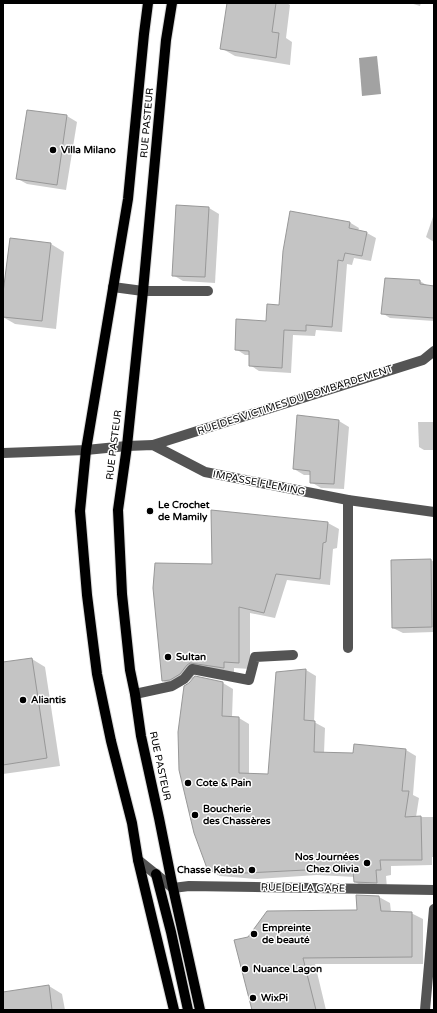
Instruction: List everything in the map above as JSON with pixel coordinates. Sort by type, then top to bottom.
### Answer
[{"type":"main road","name":"RUE PASTEUR","points":[[148,3],[128,199],[86,450],[80,511],[87,595],[97,674],[111,741],[132,823],[138,860],[174,1010]]},
{"type":"main road","name":"RUE PASTEUR","points":[[172,3],[166,40],[127,446],[118,510],[122,594],[130,670],[141,736],[200,1010]]},
{"type":"main road","points":[[156,874],[188,1010]]},
{"type":"street","points":[[113,287],[143,291],[208,291]]},
{"type":"street","name":"RUE DES VICTIMES DU BOMBARDEMENT","points":[[153,445],[423,360],[434,351]]},
{"type":"street","name":"IMPASSE FLEMING","points":[[3,453],[86,450],[153,445],[205,472],[348,500],[434,512]]},
{"type":"street","points":[[348,500],[348,648]]},
{"type":"street","points":[[135,694],[172,686],[184,679],[192,669],[249,680],[255,657],[293,655]]},
{"type":"street","points":[[138,860],[173,888]]},
{"type":"street","name":"RUE DE LA GARE","points":[[173,888],[189,886],[434,890]]},
{"type":"street","points":[[425,1010],[434,909]]},
{"type":"shaded area","points":[[377,56],[381,94],[362,96],[359,58]]},
{"type":"building","points":[[227,3],[276,3],[272,32],[279,33],[276,58],[220,49]]},
{"type":"building","points":[[27,110],[67,115],[57,185],[16,179]]},
{"type":"building","points":[[176,205],[209,207],[205,277],[172,276]]},
{"type":"building","points":[[290,211],[350,222],[349,228],[367,232],[362,256],[345,253],[343,261],[338,260],[332,327],[306,325],[306,331],[284,330],[282,368],[249,366],[249,351],[235,350],[236,319],[266,321],[267,304],[279,305],[283,251]]},
{"type":"building","points":[[10,238],[51,243],[42,321],[3,317],[3,293]]},
{"type":"building","points":[[385,278],[420,280],[420,284],[434,286],[434,318],[381,314]]},
{"type":"building","points":[[297,415],[339,420],[334,484],[310,483],[310,471],[293,469]]},
{"type":"building","points":[[211,510],[328,522],[326,542],[323,543],[320,579],[276,574],[264,613],[239,607],[239,663],[224,662],[224,668],[190,663],[180,674],[170,680],[162,681],[153,588],[155,563],[212,564]]},
{"type":"building","points":[[431,559],[432,627],[392,628],[391,560]]},
{"type":"building","points":[[32,658],[47,758],[3,765],[3,662]]},
{"type":"building","points":[[306,669],[304,720],[315,721],[314,752],[353,753],[354,744],[406,749],[402,791],[409,791],[405,817],[421,816],[422,860],[380,860],[381,870],[376,870],[377,883],[354,882],[353,871],[306,870],[246,873],[208,871],[194,833],[179,770],[178,732],[184,686],[195,676],[223,682],[222,716],[239,717],[239,773],[268,774],[276,672]]},
{"type":"building","points":[[356,895],[379,896],[381,911],[412,912],[412,957],[303,958],[316,1010],[252,1010],[234,940],[248,937],[267,911],[357,910]]},
{"type":"building","points":[[49,985],[52,1010],[3,1010],[3,992]]},
{"type":"place","name":"Villa Milano","points":[[53,150]]},
{"type":"place","name":"Le Crochet de Mamily","points":[[150,511]]},
{"type":"place","name":"Sultan","points":[[168,657]]},
{"type":"place","name":"Aliantis","points":[[23,700]]},
{"type":"place","name":"Cote & Pain","points":[[188,783]]},
{"type":"place","name":"Boucherie des Chassères","points":[[195,815]]},
{"type":"place","name":"Nos Journées Chez Olivia","points":[[367,863]]},
{"type":"place","name":"Chasse Kebab","points":[[252,870]]},
{"type":"place","name":"Empreinte de beauté","points":[[254,934]]},
{"type":"place","name":"Nuance Lagon","points":[[245,969]]},
{"type":"place","name":"WixPi","points":[[253,998]]}]
